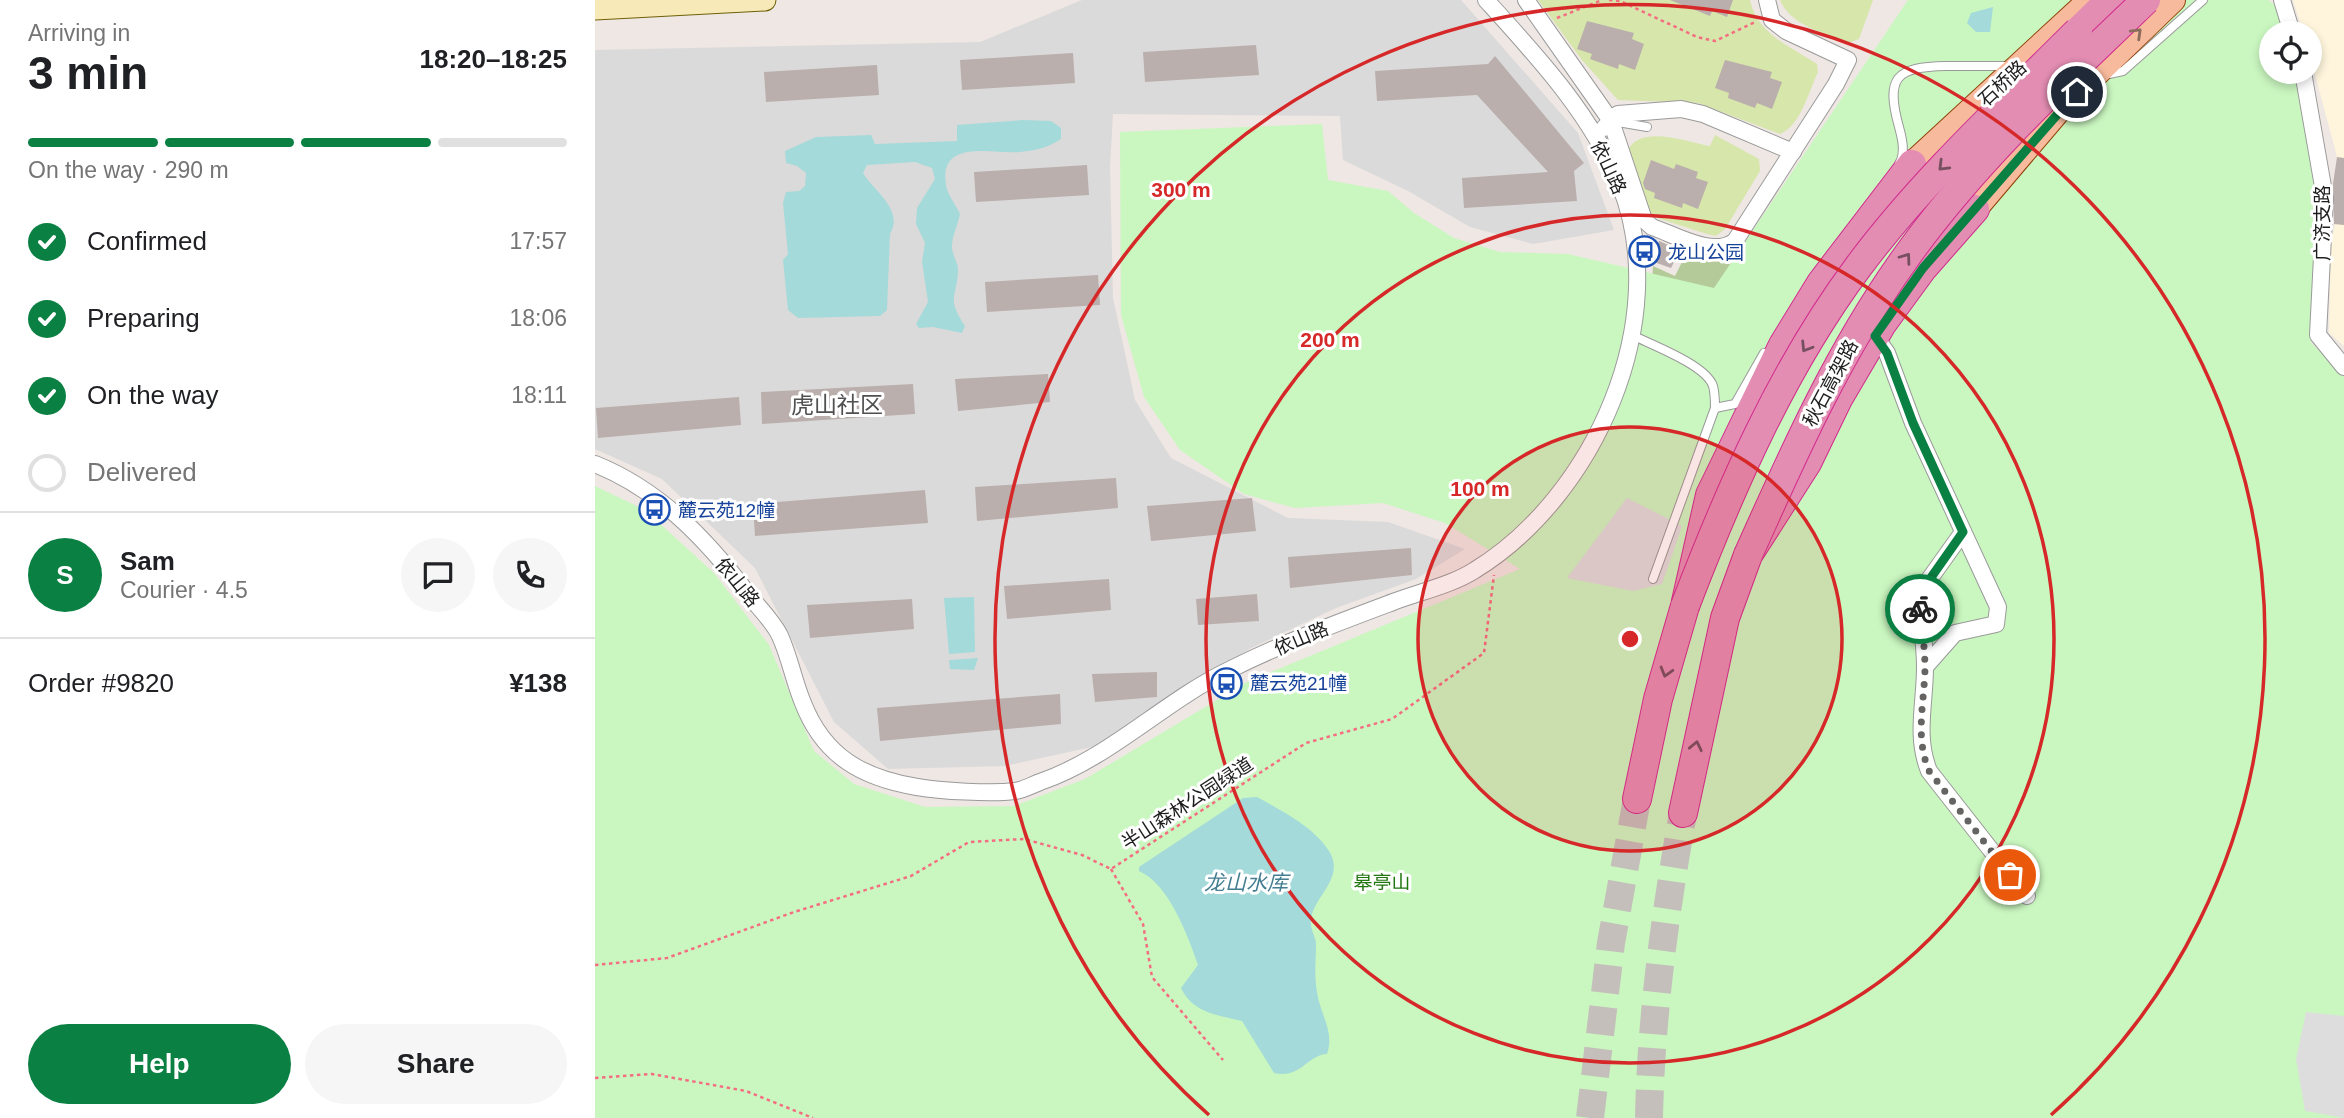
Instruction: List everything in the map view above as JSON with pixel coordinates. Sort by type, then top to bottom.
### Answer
[{"type":"highway","name":"秋石高架路","points":[[1637,799],[1658,699],[1685,606],[1711,538],[1792,369],[1857,268],[1932,178],[2110,0]]},
{"type":"highway","name":"秋石高架路","points":[[1683,813],[1725,618],[1748,555],[1833,375],[1867,316],[1905,259],[1955,194],[2093,50],[2146,0]]},
{"type":"highway","points":[[1685,606],[1710,495],[1783,345],[1821,283],[1912,164]]},
{"type":"highway","points":[[1748,555],[1807,463],[1838,399],[1875,336],[1923,268],[1975,209]]},
{"type":"main road","points":[[595,9],[765,0]]},
{"type":"main road","name":"石桥路","points":[[1912,164],[2090,0]]},
{"type":"main road","points":[[1975,209],[2060,109],[2173,0]]},
{"type":"street","name":"依山路","points":[[595,464],[660,500],[712,550],[779,634],[804,708],[830,748],[868,777],[921,788],[1015,791],[1076,770],[1223,673],[1299,637],[1472,573],[1524,534],[1585,458],[1619,386],[1632,335],[1637,252],[1622,189],[1598,139],[1518,36],[1486,0]]},
{"type":"street","points":[[1527,0],[1611,121],[1644,220],[1652,227],[1715,249],[1728,247],[1735,241],[1848,60],[1786,31],[1772,20],[1768,6]]},
{"type":"street","points":[[2282,0],[2288,21]]},
{"type":"street","name":"广济支路","points":[[2305,84],[2325,198],[2318,335],[2344,367]]},
{"type":"street","points":[[1598,139],[1618,114],[1681,109],[1703,114],[1793,152]]},
{"type":"street","points":[[1875,336],[1887,353],[1913,423],[1998,607],[1996,624],[1955,633],[1925,667]]},
{"type":"street","points":[[1963,532],[1918,596],[1925,667],[1920,729],[1922,753],[1929,771],[2027,895]]},
{"type":"lane","points":[[2109,74],[2123,71],[2203,0]]},
{"type":"lane","points":[[1877,193],[1903,158],[1892,93],[1900,75],[1915,67],[2005,65]]},
{"type":"lane","points":[[1611,121],[1647,127]]},
{"type":"lane","points":[[1632,335],[1696,367],[1709,377],[1714,387],[1715,408],[1653,579]]},
{"type":"lane","points":[[1715,408],[1735,404],[1771,343]]},
{"type":"path","points":[[1544,24],[1602,0]]},
{"type":"path","points":[[1609,0],[1620,1],[1697,37],[1715,41],[1726,38],[1768,6]]},
{"type":"path","name":"半山森林公园绿道","points":[[595,965],[667,958],[794,912],[911,876],[969,842],[1024,839],[1082,855],[1111,869],[1306,743],[1392,719],[1484,653],[1497,554]]},
{"type":"path","points":[[1111,869],[1143,924],[1152,977],[1223,1060]]},
{"type":"path","points":[[595,1077],[652,1074],[746,1091],[813,1118]]},
{"type":"shaded area","points":[[1082,0],[1461,0],[1578,133],[1614,230],[1533,244],[1470,227],[1408,191],[1343,160],[1340,116],[1113,114],[1110,167],[1113,298],[1135,400],[1171,458],[1288,518],[1388,522],[1465,549],[1416,579],[1336,608],[1249,649],[1101,745],[1005,766],[888,769],[834,722],[755,568],[662,479],[595,449],[595,50],[980,42]]},
{"type":"shaded area","points":[[2293,0],[2344,0],[2344,183],[2317,84],[2322,84],[2322,21],[2299,21]]},
{"type":"shaded area","points":[[2344,184],[2344,346],[2329,333],[2331,242]]},
{"type":"shaded area","points":[[1627,498],[1682,526],[1662,584],[1633,591],[1567,578]]},
{"type":"shaded area","points":[[2306,1012],[2344,1016],[2344,1118],[2305,1111],[2296,1059]]},
{"type":"green space","points":[[1538,0],[1750,0],[1759,22],[1776,38],[1817,64],[1818,72],[1798,116],[1787,130],[1780,134],[1698,103],[1618,100],[1582,60]]},
{"type":"green space","points":[[1780,0],[1873,0],[1859,39],[1848,43],[1800,22],[1785,9]]},
{"type":"green space","name":"皋亭山","points":[[1908,0],[2268,0],[2275,5],[2280,21],[2259,21],[2259,84],[2300,84],[2316,172],[2316,276],[2311,343],[2344,374],[2344,1118],[595,1118],[595,486],[645,510],[714,573],[769,645],[814,751],[854,784],[925,807],[1014,806],[1085,779],[1247,682],[1520,569],[1445,523],[1383,503],[1295,508],[1244,494],[1180,450],[1144,397],[1121,315],[1120,132],[1322,124],[1328,180],[1388,191],[1414,213],[1454,238],[1500,252],[1568,254],[1714,288]]},
{"type":"green space","points":[[1715,135],[1759,159],[1760,171],[1725,229],[1716,236],[1651,216],[1628,150],[1634,142],[1654,136],[1710,146]]},
{"type":"green space","points":[[1686,254],[1740,266],[1721,315],[1652,284],[1653,266],[1675,276]]},
{"type":"water","points":[[1993,7],[1990,32],[1976,32],[1967,23],[1971,13]]},
{"type":"water","points":[[1023,120],[1051,121],[1061,128],[1061,139],[1047,147],[1026,151],[960,154],[951,160],[946,170],[946,185],[960,214],[952,247],[958,268],[954,302],[965,326],[962,333],[933,327],[919,328],[916,324],[928,302],[922,262],[925,243],[916,224],[917,208],[935,179],[932,168],[915,162],[867,165],[863,173],[891,209],[893,217],[887,310],[880,316],[798,318],[788,310],[783,260],[788,254],[783,203],[786,192],[799,191],[805,186],[806,173],[797,166],[786,163],[785,151],[816,137],[871,135],[875,144],[957,141],[957,125]]},
{"type":"water","points":[[974,597],[975,652],[949,654],[944,598]]},
{"type":"water","points":[[978,658],[974,670],[950,669],[949,660]]},
{"type":"water","name":"龙山水库","points":[[1257,797],[1315,834],[1329,851],[1334,871],[1315,906],[1311,924],[1316,942],[1316,986],[1329,1038],[1327,1054],[1314,1058],[1291,1073],[1283,1074],[1274,1073],[1242,1021],[1207,1012],[1186,996],[1181,988],[1198,965],[1194,953],[1168,899],[1150,878],[1139,871],[1139,867],[1243,798]]},
{"type":"building","points":[[1670,0],[1733,0],[1727,17],[1712,11],[1710,16]]},
{"type":"building","points":[[1587,21],[1634,33],[1632,39],[1644,44],[1635,70],[1619,64],[1618,69],[1590,59],[1592,54],[1577,49]]},
{"type":"building","points":[[1256,45],[1259,75],[1145,82],[1143,52]]},
{"type":"building","points":[[1073,53],[1075,83],[962,90],[960,60]]},
{"type":"building","points":[[1495,56],[1584,163],[1574,171],[1577,201],[1464,208],[1462,178],[1548,172],[1477,95],[1377,101],[1375,71],[1488,64]]},
{"type":"building","points":[[1725,60],[1772,72],[1770,78],[1782,82],[1772,109],[1757,103],[1755,108],[1728,98],[1729,93],[1715,88]]},
{"type":"building","points":[[877,65],[879,95],[766,102],[764,72]]},
{"type":"building","points":[[2337,157],[2344,158],[2344,225],[2334,224],[2333,184]]},
{"type":"building","points":[[1651,160],[1674,169],[1676,164],[1698,172],[1696,178],[1708,182],[1698,209],[1683,203],[1682,208],[1654,198],[1655,193],[1645,189],[1643,183]]},
{"type":"building","points":[[1087,165],[1089,195],[976,202],[974,172]]},
{"type":"building","points":[[1659,241],[1680,250],[1671,268],[1651,261]]},
{"type":"building","points":[[1098,275],[1100,305],[987,312],[985,282]]},
{"type":"building","points":[[1048,374],[1050,402],[958,411],[955,379]]},
{"type":"building","points":[[913,384],[915,414],[762,424],[761,392]]},
{"type":"building","points":[[739,397],[741,425],[598,438],[596,408]]},
{"type":"building","points":[[1116,478],[1118,508],[977,521],[975,487]]},
{"type":"building","points":[[925,490],[928,523],[755,536],[753,504]]},
{"type":"building","points":[[1252,498],[1256,531],[1151,541],[1147,506]]},
{"type":"building","points":[[1411,548],[1412,575],[1290,588],[1288,557]]},
{"type":"building","points":[[1109,579],[1111,610],[1007,619],[1004,586]]},
{"type":"building","points":[[1257,594],[1259,621],[1198,625],[1196,599]]},
{"type":"building","points":[[912,599],[914,629],[810,638],[807,605]]},
{"type":"building","points":[[1157,672],[1157,697],[1095,702],[1092,674]]},
{"type":"building","points":[[1060,694],[1061,724],[880,741],[877,708]]},
{"type":"tunnel","points":[[1590,1118],[1611,943],[1637,799]]},
{"type":"tunnel","points":[[1649,1118],[1660,965],[1683,813]]},
{"type":"way so far","points":[[1920,609],[1925,667],[1920,729],[1922,753],[1929,771],[2010,875]]},
{"type":"place","name":"龙山公园","points":[[1645,252]]},
{"type":"place","name":"麓云苑12幢","points":[[655,510]]},
{"type":"place","name":"麓云苑21幢","points":[[1227,683]]},
{"type":"district","name":"虎山社区","points":[[837,405]]},
{"type":"route","points":[[1920,609],[1918,596],[1963,532],[1913,423],[1887,353],[1875,336],[1923,268],[2077,92]]}]
